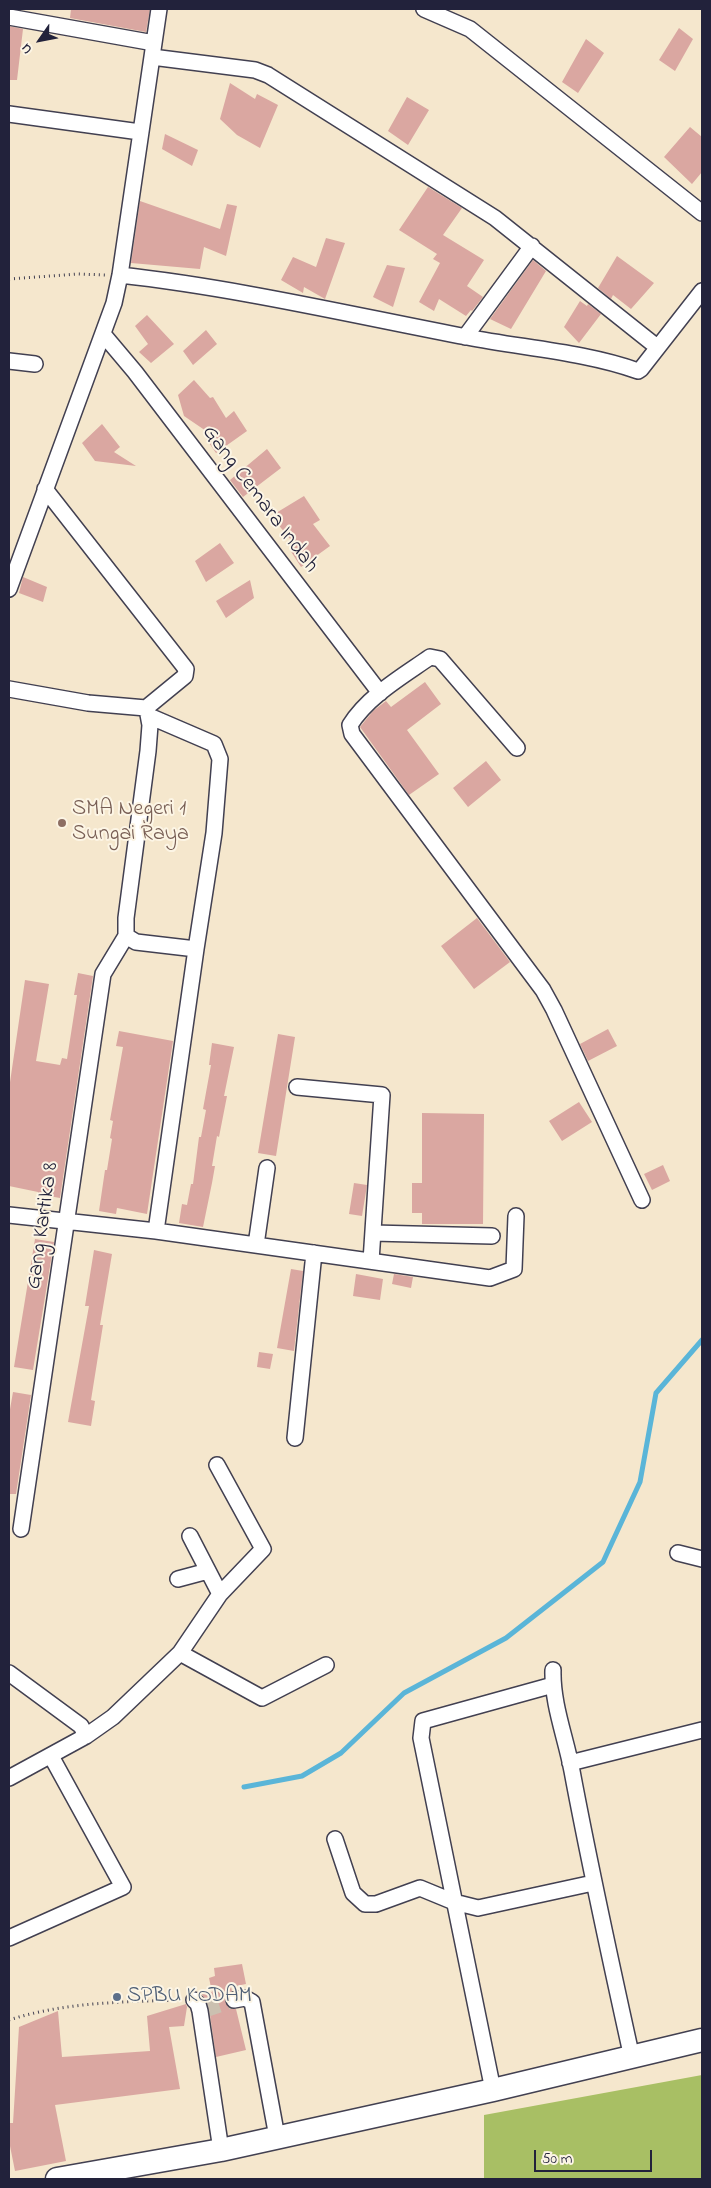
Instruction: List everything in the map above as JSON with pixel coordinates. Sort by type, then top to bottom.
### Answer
[{"type":"highway","points":[[57,2179],[221,2150],[493,2090],[702,2040]]},
{"type":"street","points":[[9,589],[114,303],[120,275],[158,9]]},
{"type":"street","points":[[424,9],[470,29],[702,213]]},
{"type":"street","points":[[9,17],[153,50],[255,70],[268,75],[495,218],[657,347]]},
{"type":"street","points":[[9,114],[140,132]]},
{"type":"street","points":[[465,337],[532,246]]},
{"type":"street","points":[[120,275],[216,289],[378,318],[465,337],[570,355],[638,371],[641,370],[702,291]]},
{"type":"street","name":"Gang Cemara Indah","points":[[104,334],[380,693]]},
{"type":"street","points":[[9,361],[35,364]]},
{"type":"street","points":[[45,489],[186,669],[185,676],[148,712]]},
{"type":"street","points":[[517,748],[440,659],[435,657],[430,657],[380,693],[356,715],[350,724],[352,734],[543,990],[642,1200]]},
{"type":"street","points":[[9,689],[148,712],[214,744],[220,759],[214,833],[156,1231]]},
{"type":"street","name":"Gang Kartika 8","points":[[21,1529],[102,974],[126,936],[126,918],[148,751],[148,712]]},
{"type":"street","points":[[126,936],[136,942],[196,949]]},
{"type":"street","points":[[297,1087],[382,1095],[371,1261]]},
{"type":"street","points":[[256,1245],[268,1168]]},
{"type":"street","points":[[9,1214],[156,1231],[490,1278],[514,1269],[516,1216]]},
{"type":"street","points":[[373,1233],[492,1236]]},
{"type":"street","points":[[295,1438],[314,1253]]},
{"type":"street","points":[[9,1778],[86,1736],[113,1717],[180,1653],[220,1594],[263,1549],[217,1466]]},
{"type":"street","points":[[190,1536],[220,1594]]},
{"type":"street","points":[[678,1553],[702,1559]]},
{"type":"street","points":[[178,1579],[208,1571]]},
{"type":"street","points":[[180,1653],[262,1698],[326,1665]]},
{"type":"street","points":[[9,1673],[82,1726],[86,1736]]},
{"type":"street","points":[[493,2090],[421,1738],[422,1721],[553,1677],[593,1883],[632,2058]]},
{"type":"street","points":[[570,1763],[702,1730]]},
{"type":"street","points":[[9,1938],[123,1886],[51,1756]]},
{"type":"street","points":[[335,1839],[353,1893],[365,1904],[376,1904],[420,1888],[454,1902],[478,1908],[593,1883]]},
{"type":"street","points":[[234,2000],[245,1998],[252,2002],[277,2137]]},
{"type":"street","points":[[200,2007],[221,2150]]},
{"type":"path","points":[[9,279],[78,274],[120,275]]},
{"type":"path","points":[[9,2020],[60,2006],[99,2002],[200,2007]]},
{"type":"green space","points":[[702,2075],[702,2179],[484,2179],[484,2115]]},
{"type":"building","points":[[71,9],[150,9],[146,32],[70,18]]},
{"type":"building","points":[[9,26],[23,29],[17,80],[9,80]]},
{"type":"building","points":[[679,28],[693,39],[675,71],[659,60]]},
{"type":"building","points":[[586,39],[604,53],[578,93],[562,82]]},
{"type":"building","points":[[230,83],[255,99],[257,94],[278,105],[260,148],[237,135],[220,119]]},
{"type":"building","points":[[407,97],[429,110],[408,145],[388,131]]},
{"type":"building","points":[[690,127],[702,137],[702,172],[692,184],[664,157]]},
{"type":"building","points":[[165,134],[198,150],[192,166],[162,149]]},
{"type":"building","points":[[428,187],[462,208],[443,235],[484,260],[467,286],[483,297],[466,316],[439,299],[434,311],[419,302],[440,263],[433,259],[437,254],[399,230]]},
{"type":"building","points":[[140,201],[220,229],[227,204],[237,206],[226,256],[204,247],[200,269],[131,263]]},
{"type":"building","points":[[326,238],[345,243],[325,299],[304,287],[303,293],[281,280],[293,257],[316,267]]},
{"type":"building","points":[[617,256],[654,283],[631,309],[613,295],[611,299],[598,288]]},
{"type":"building","points":[[533,260],[546,271],[511,329],[490,319]]},
{"type":"building","points":[[387,265],[405,268],[393,307],[373,297]]},
{"type":"building","points":[[580,301],[587,306],[588,304],[601,314],[579,343],[564,327]]},
{"type":"building","points":[[147,315],[174,344],[151,363],[139,352],[148,344],[135,326]]},
{"type":"building","points":[[206,330],[217,344],[193,365],[183,351]]},
{"type":"building","points":[[194,380],[210,398],[213,397],[226,418],[234,411],[247,431],[216,453],[205,437],[209,433],[184,416],[178,395]]},
{"type":"building","points":[[102,424],[120,447],[114,452],[136,466],[95,461],[82,443]]},
{"type":"building","points":[[267,449],[281,468],[243,497],[230,480]]},
{"type":"building","points":[[304,496],[320,520],[313,524],[330,546],[301,567],[290,550],[296,546],[271,516]]},
{"type":"building","points":[[220,543],[234,563],[206,582],[195,561]]},
{"type":"building","points":[[23,577],[47,587],[43,602],[19,593]]},
{"type":"building","points":[[250,580],[254,598],[226,618],[216,601]]},
{"type":"building","points":[[425,682],[441,704],[407,730],[439,774],[409,795],[360,727],[373,711],[386,701],[391,707]]},
{"type":"building","points":[[486,761],[501,780],[468,807],[453,788]]},
{"type":"building","points":[[477,918],[510,962],[474,989],[441,946]]},
{"type":"building","points":[[78,973],[93,976],[60,1198],[9,1186],[9,1089],[25,980],[49,984],[36,1061],[60,1065],[62,1058],[67,1059],[77,995],[74,995]]},
{"type":"building","points":[[608,1029],[617,1046],[588,1061],[580,1044]]},
{"type":"building","points":[[119,1031],[173,1041],[147,1214],[117,1208],[116,1214],[99,1211],[112,1139],[110,1138],[113,1121],[110,1120],[123,1047],[116,1046]]},
{"type":"building","points":[[278,1034],[295,1037],[276,1156],[258,1153]]},
{"type":"building","points":[[212,1043],[234,1047],[224,1096],[227,1096],[219,1137],[217,1136],[212,1166],[215,1166],[203,1227],[179,1223],[182,1204],[187,1205],[191,1184],[193,1184],[199,1137],[201,1137],[206,1110],[203,1109],[211,1065],[209,1065]]},
{"type":"building","points":[[579,1102],[592,1122],[562,1141],[549,1121]]},
{"type":"building","points":[[422,1113],[484,1114],[483,1224],[422,1224],[422,1213],[412,1213],[412,1183],[422,1183]]},
{"type":"building","points":[[663,1165],[670,1181],[652,1190],[644,1174]]},
{"type":"building","points":[[354,1183],[367,1185],[362,1216],[349,1214]]},
{"type":"building","points":[[35,1239],[54,1242],[33,1370],[14,1367]]},
{"type":"building","points":[[94,1250],[112,1254],[100,1325],[103,1325],[91,1400],[95,1401],[91,1426],[68,1422],[89,1306],[85,1306]]},
{"type":"building","points":[[291,1269],[303,1271],[294,1351],[277,1348]]},
{"type":"building","points":[[356,1274],[383,1279],[380,1300],[353,1296]]},
{"type":"building","points":[[394,1274],[413,1277],[411,1288],[392,1284]]},
{"type":"building","points":[[259,1352],[273,1354],[270,1369],[257,1367]]},
{"type":"building","points":[[13,1392],[31,1395],[16,1494],[9,1494],[9,1415]]},
{"type":"building","points":[[242,1964],[246,1984],[231,1987],[232,1991],[228,1993],[225,2001],[230,2009],[236,2009],[246,2050],[216,2057],[209,2008],[202,1994],[212,1992],[209,1978],[215,1976],[214,1968]]},
{"type":"building","points":[[186,2004],[184,2026],[169,2027],[180,2089],[55,2105],[66,2161],[15,2171],[9,2141],[9,2123],[13,2123],[19,2027],[58,2011],[62,2057],[150,2051],[147,2016]]},
{"type":"waterway","points":[[244,1787],[302,1776],[341,1753],[404,1693],[506,1638],[603,1562],[640,1482],[656,1393],[702,1340]]},
{"type":"tunnel","points":[[205,2010],[234,2000]]},
{"type":"place","name":"SMA Negeri 1 Sungai Raya","points":[[62,823]]},
{"type":"place","name":"SPBU KODAM","points":[[117,1997]]}]
